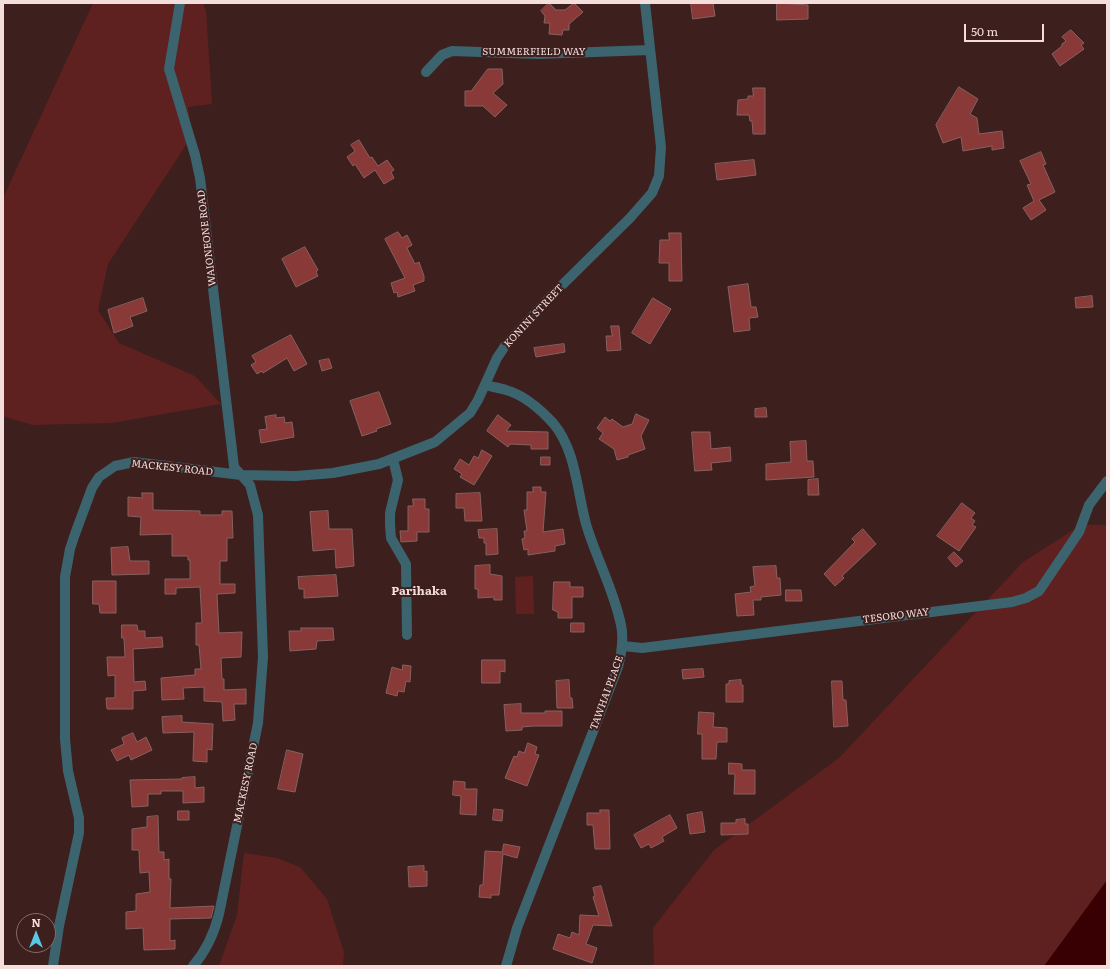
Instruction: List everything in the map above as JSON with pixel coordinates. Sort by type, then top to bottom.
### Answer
[{"type":"street","name":"WAIONEONE ROAD","points":[[180,3],[168,69],[195,155],[200,178],[234,467],[241,475]]},
{"type":"street","name":"KONINI STREET","points":[[241,475],[313,476],[348,471],[393,459],[425,446],[447,434],[470,413],[486,385],[496,358],[505,346],[552,295],[638,210],[652,193],[656,184],[661,147],[645,3]]},
{"type":"street","name":"SUMMERFIELD WAY","points":[[426,72],[442,54],[452,52],[538,54],[650,50]]},
{"type":"street","name":"TAWHAI PLACE","points":[[486,385],[506,390],[520,396],[539,410],[554,424],[562,437],[569,454],[586,525],[617,607],[623,646],[618,667],[515,933],[506,966]]},
{"type":"street","points":[[393,459],[398,480],[390,513],[391,538],[406,564],[408,635]]},
{"type":"street","name":"MACKESY ROAD","points":[[53,966],[59,926],[79,833],[76,802],[66,754],[64,590],[70,549],[92,488],[99,477],[115,466],[125,463],[143,463],[241,475],[250,485],[255,500],[260,532],[263,657],[258,723],[216,927],[203,954],[193,966]]},
{"type":"street","name":"TESORO WAY","points":[[623,646],[650,647],[1012,602],[1026,598],[1039,591],[1079,532],[1089,505],[1107,481]]},
{"type":"shaded area","points":[[93,3],[203,3],[206,11],[212,104],[188,107],[192,136],[108,264],[98,310],[119,343],[195,376],[221,404],[112,423],[32,425],[3,416],[3,198]]},
{"type":"shaded area","points":[[1081,525],[1107,525],[1107,966],[654,966],[653,928],[714,850],[839,758],[1023,562]]},
{"type":"shaded area","points":[[533,576],[534,614],[516,614],[515,577]]},
{"type":"shaded area","points":[[244,853],[277,858],[300,867],[327,899],[344,952],[343,966],[219,966],[237,915]]},
{"type":"shaded area","points":[[1107,880],[1107,966],[1044,966]]},
{"type":"building","points":[[549,3],[556,10],[565,10],[574,3],[583,12],[569,24],[569,30],[563,30],[562,35],[549,34],[550,23],[544,23],[545,16],[541,11]]},
{"type":"building","points":[[691,3],[713,3],[715,16],[693,19]]},
{"type":"building","points":[[777,3],[808,5],[808,19],[777,20]]},
{"type":"building","points":[[1071,30],[1084,43],[1081,45],[1084,49],[1060,66],[1052,54],[1066,41],[1062,37]]},
{"type":"building","points":[[488,69],[502,69],[503,84],[493,93],[507,105],[495,117],[483,106],[465,106],[465,91],[471,91]]},
{"type":"building","points":[[959,87],[978,99],[970,114],[977,118],[979,134],[1002,131],[1004,148],[992,150],[992,146],[963,151],[961,137],[943,143],[936,125]]},
{"type":"building","points":[[753,88],[765,88],[765,134],[753,134],[752,121],[750,121],[749,115],[737,115],[738,100],[748,99],[748,96],[753,96]]},
{"type":"building","points":[[359,140],[370,158],[372,157],[378,166],[387,160],[394,170],[391,172],[394,178],[384,184],[375,170],[364,178],[355,164],[353,166],[347,157],[355,151],[351,145]]},
{"type":"building","points":[[1041,152],[1046,164],[1043,165],[1055,192],[1039,200],[1046,210],[1031,220],[1023,208],[1034,201],[1027,185],[1031,184],[1020,161]]},
{"type":"building","points":[[754,160],[756,175],[717,180],[715,164]]},
{"type":"building","points":[[398,232],[402,238],[407,235],[412,245],[407,248],[415,264],[419,262],[424,276],[424,281],[413,285],[415,291],[398,297],[397,292],[394,293],[391,283],[405,278],[385,239]]},
{"type":"building","points":[[669,233],[681,233],[682,281],[669,281],[669,263],[659,263],[660,240],[669,240]]},
{"type":"building","points":[[305,247],[318,270],[316,272],[318,276],[296,287],[282,259]]},
{"type":"building","points":[[748,284],[751,307],[756,307],[758,317],[749,318],[750,330],[734,332],[728,287]]},
{"type":"building","points":[[1092,296],[1093,307],[1076,308],[1075,298]]},
{"type":"building","points":[[143,298],[147,311],[130,317],[133,326],[114,333],[108,310]]},
{"type":"building","points":[[653,298],[671,309],[650,344],[632,333]]},
{"type":"building","points":[[611,326],[619,326],[621,350],[607,351],[606,336],[612,336]]},
{"type":"building","points":[[291,335],[307,364],[294,371],[287,358],[263,373],[262,371],[257,374],[251,365],[256,362],[252,356]]},
{"type":"building","points":[[564,344],[565,352],[536,357],[534,348]]},
{"type":"building","points":[[329,359],[332,368],[322,371],[319,361]]},
{"type":"building","points":[[379,392],[391,424],[362,436],[350,401]]},
{"type":"building","points":[[766,408],[767,417],[755,417],[755,409]]},
{"type":"building","points":[[636,414],[649,420],[641,436],[645,449],[628,455],[628,457],[617,460],[614,449],[599,439],[603,433],[597,428],[605,417],[610,421],[612,419],[623,427],[632,424]]},
{"type":"building","points":[[276,415],[276,418],[284,417],[285,423],[292,422],[294,437],[261,443],[259,430],[267,429],[265,417]]},
{"type":"building","points":[[498,415],[511,425],[506,431],[548,432],[548,449],[531,449],[531,445],[510,444],[508,447],[487,431]]},
{"type":"building","points":[[692,432],[710,432],[711,449],[730,447],[731,461],[711,463],[712,470],[695,471]]},
{"type":"building","points":[[806,441],[807,461],[813,461],[814,477],[766,480],[766,464],[791,462],[790,442]]},
{"type":"building","points":[[482,450],[492,456],[474,485],[460,477],[462,474],[454,469],[460,459],[469,465],[474,456],[478,458]]},
{"type":"building","points":[[541,457],[550,457],[550,465],[541,465]]},
{"type":"building","points":[[818,479],[819,495],[808,495],[808,480]]},
{"type":"building","points":[[533,487],[541,487],[541,492],[546,492],[543,532],[563,529],[565,544],[555,546],[555,551],[528,555],[528,549],[524,550],[522,539],[525,538],[524,531],[527,531],[524,510],[527,510],[527,492],[533,492]]},
{"type":"building","points":[[142,493],[153,493],[153,510],[200,511],[200,515],[222,515],[222,511],[232,511],[233,538],[227,538],[227,561],[220,561],[220,584],[235,584],[235,593],[217,594],[219,633],[242,632],[241,657],[221,658],[224,690],[246,689],[246,704],[234,704],[235,720],[223,721],[222,702],[204,701],[204,687],[183,688],[184,699],[162,700],[161,678],[195,675],[195,669],[201,669],[199,645],[196,645],[196,623],[202,623],[200,587],[176,588],[176,594],[165,594],[165,579],[190,579],[190,560],[188,560],[188,556],[172,556],[172,534],[140,535],[141,517],[128,516],[128,497],[142,498]]},
{"type":"building","points":[[480,493],[482,521],[465,521],[464,508],[456,508],[456,494]]},
{"type":"building","points":[[413,499],[425,499],[425,509],[429,509],[429,532],[417,532],[417,541],[401,542],[400,531],[408,531],[408,506],[413,506]]},
{"type":"building","points":[[962,503],[975,513],[971,518],[975,521],[972,525],[976,527],[959,551],[937,536]]},
{"type":"building","points":[[328,511],[329,529],[352,529],[354,566],[336,568],[335,549],[313,551],[310,512]]},
{"type":"building","points":[[497,529],[498,554],[486,555],[486,543],[484,543],[484,538],[479,538],[478,530]]},
{"type":"building","points":[[863,529],[876,544],[842,576],[844,578],[835,586],[824,574],[855,542],[852,539]]},
{"type":"building","points":[[128,547],[130,561],[149,561],[149,574],[112,575],[111,548]]},
{"type":"building","points":[[954,552],[963,561],[956,567],[948,558]]},
{"type":"building","points":[[490,565],[490,574],[502,576],[502,600],[494,600],[494,597],[478,598],[478,589],[475,589],[475,566]]},
{"type":"building","points":[[776,566],[777,578],[780,578],[781,595],[761,597],[761,600],[753,600],[754,615],[737,616],[735,594],[751,592],[750,587],[755,586],[753,567]]},
{"type":"building","points":[[336,575],[338,596],[304,598],[304,589],[299,589],[298,577]]},
{"type":"building","points":[[93,581],[116,581],[116,613],[100,613],[99,604],[93,604]]},
{"type":"building","points":[[554,582],[570,582],[570,587],[583,587],[583,597],[572,597],[572,618],[558,618],[558,612],[553,610]]},
{"type":"building","points":[[786,590],[801,590],[802,601],[786,601]]},
{"type":"building","points":[[571,623],[584,623],[584,632],[571,632]]},
{"type":"building","points":[[122,625],[137,625],[138,631],[145,631],[145,638],[162,637],[163,647],[133,649],[134,682],[145,681],[146,690],[133,691],[133,709],[107,709],[106,698],[115,698],[115,675],[108,676],[107,657],[125,657],[124,638],[122,638]]},
{"type":"building","points":[[301,628],[333,628],[334,640],[317,641],[316,649],[290,651],[289,631],[301,631]]},
{"type":"building","points":[[482,660],[505,660],[505,672],[500,671],[500,683],[482,683]]},
{"type":"building","points":[[403,665],[411,666],[410,682],[406,681],[404,692],[398,691],[397,696],[386,693],[392,667],[402,670]]},
{"type":"building","points":[[703,669],[704,677],[683,679],[682,670]]},
{"type":"building","points":[[569,680],[570,698],[572,698],[573,708],[557,708],[556,681]]},
{"type":"building","points":[[741,680],[741,685],[743,685],[743,702],[726,702],[726,684],[729,684],[729,681]]},
{"type":"building","points":[[832,681],[842,681],[843,700],[846,700],[848,726],[834,727]]},
{"type":"building","points":[[521,704],[521,713],[562,711],[562,726],[533,726],[522,727],[522,730],[506,731],[504,705]]},
{"type":"building","points":[[699,712],[714,713],[713,727],[727,728],[727,742],[717,742],[716,759],[702,759],[702,734],[698,734]]},
{"type":"building","points":[[182,716],[182,722],[213,724],[212,750],[207,749],[207,762],[193,761],[194,732],[163,733],[162,717]]},
{"type":"building","points":[[133,733],[137,742],[146,737],[152,750],[131,760],[129,755],[117,761],[111,750],[124,744],[122,738]]},
{"type":"building","points":[[528,743],[537,747],[535,754],[539,755],[527,786],[505,778],[514,756],[517,757],[519,751],[524,753]]},
{"type":"building","points":[[287,750],[303,754],[295,792],[278,789]]},
{"type":"building","points":[[729,763],[742,764],[742,770],[755,770],[755,794],[734,794],[735,774],[729,774]]},
{"type":"building","points":[[195,777],[195,788],[204,787],[204,802],[183,803],[183,791],[161,791],[161,794],[148,794],[148,806],[132,807],[130,780],[182,779]]},
{"type":"building","points":[[454,781],[465,782],[465,789],[477,789],[476,815],[460,814],[461,796],[453,795]]},
{"type":"building","points":[[494,809],[503,810],[502,821],[493,820]]},
{"type":"building","points":[[600,810],[609,810],[610,849],[595,849],[593,825],[587,825],[587,813],[600,813]]},
{"type":"building","points":[[178,811],[189,811],[189,820],[178,820]]},
{"type":"building","points":[[702,812],[705,832],[690,834],[687,815]]},
{"type":"building","points":[[670,815],[677,828],[662,837],[664,841],[651,848],[649,844],[641,848],[634,835]]},
{"type":"building","points":[[158,816],[159,852],[164,852],[164,860],[169,859],[169,879],[171,879],[170,908],[214,906],[211,918],[170,919],[170,941],[175,940],[175,949],[144,950],[143,928],[126,929],[126,912],[136,911],[136,894],[150,892],[149,872],[140,873],[139,850],[132,850],[132,829],[147,827],[147,817]]},
{"type":"building","points":[[745,819],[745,824],[748,824],[748,834],[721,835],[721,823],[736,823],[736,820]]},
{"type":"building","points":[[504,844],[520,847],[517,858],[503,854],[499,895],[491,895],[491,898],[479,897],[480,885],[483,885],[485,851],[502,852]]},
{"type":"building","points":[[424,866],[424,872],[427,871],[427,886],[409,887],[408,867]]},
{"type":"building","points":[[601,886],[612,926],[593,925],[586,944],[597,948],[592,963],[553,949],[558,934],[570,938],[572,932],[579,935],[580,915],[599,916],[593,897],[595,896],[593,888]]},
{"type":"district","name":"Parihaka","points":[[419,591]]}]
